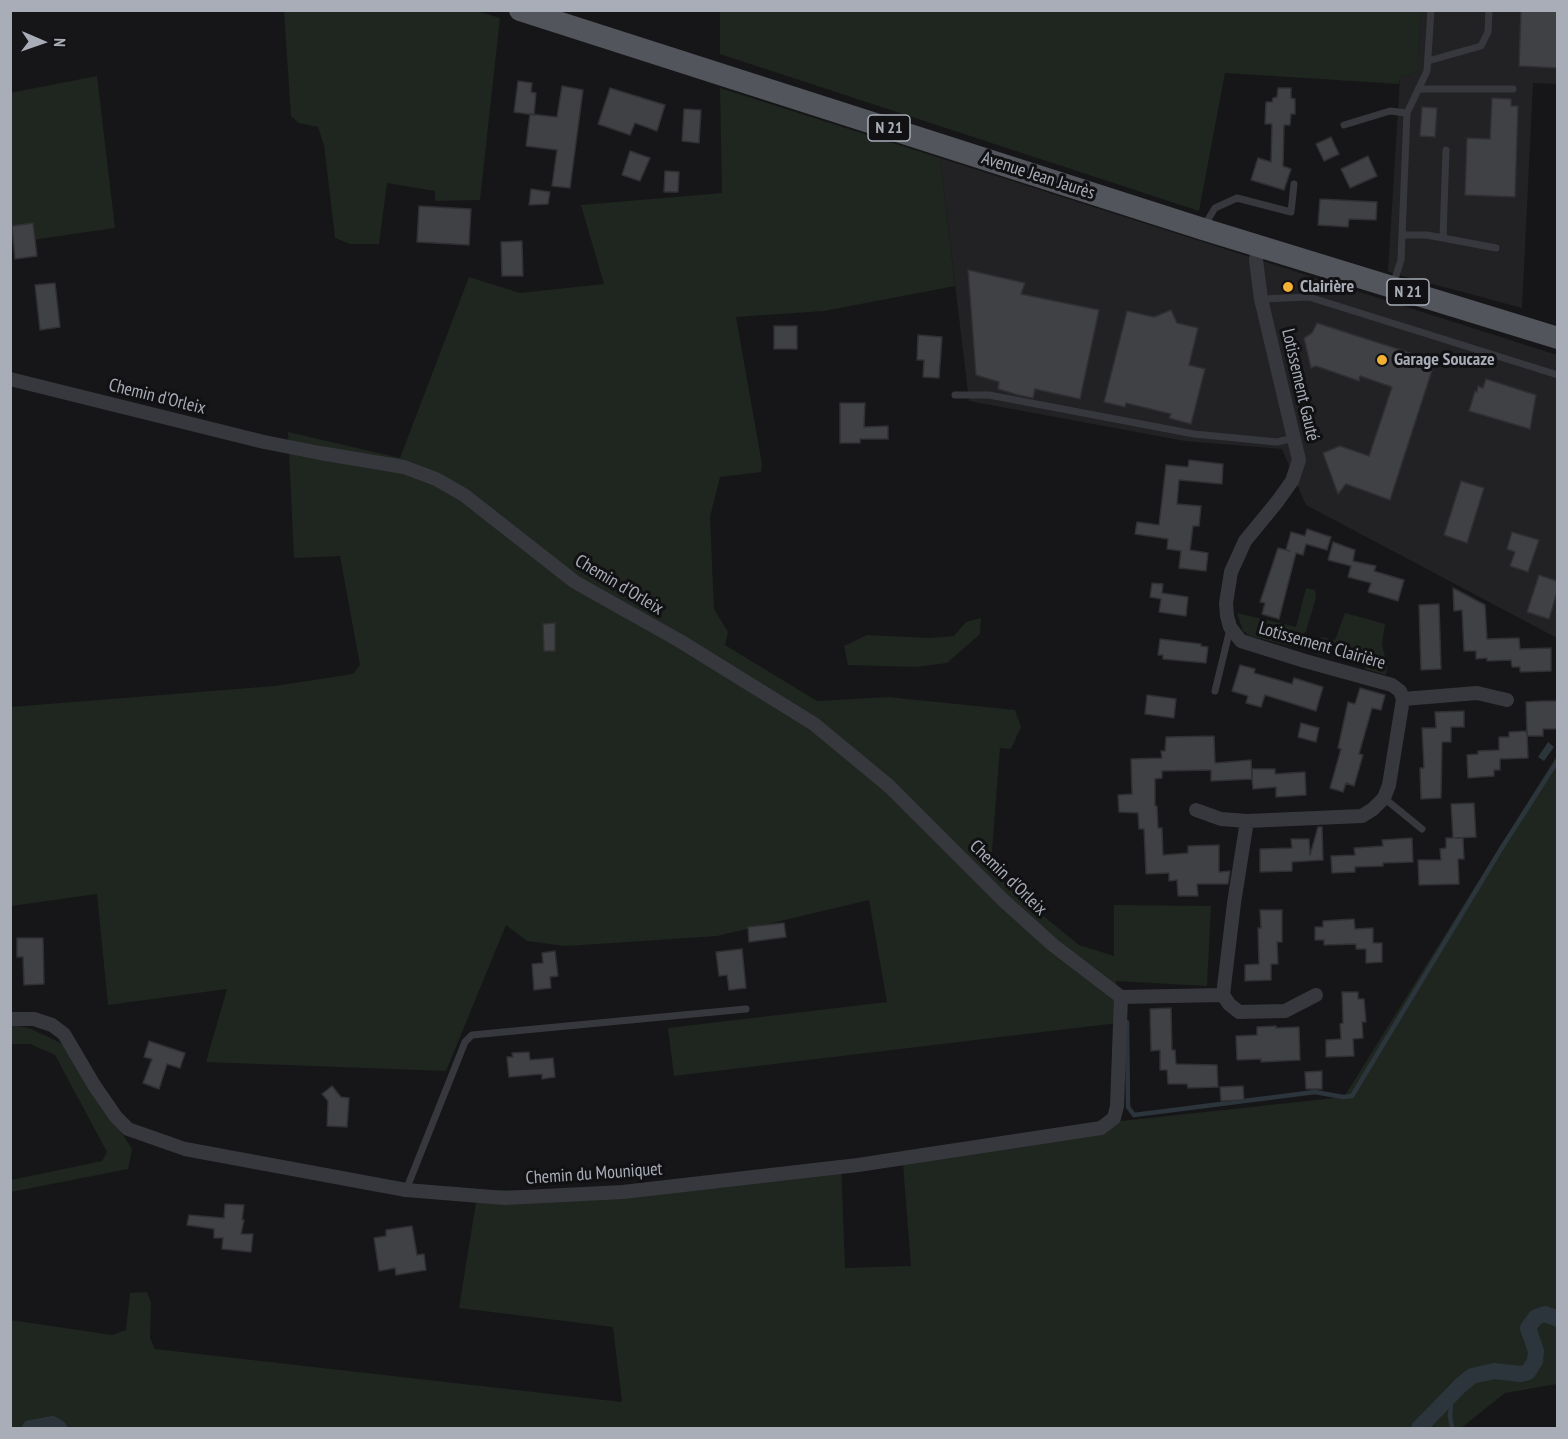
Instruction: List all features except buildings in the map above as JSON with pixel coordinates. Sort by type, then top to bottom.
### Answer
[{"type":"main road","name":"Avenue Jean Jaurès","points":[[520,10],[1203,229],[1557,338]]},
{"type":"street","name":"Lotissement Gauté","points":[[1230,627],[1226,603],[1231,572],[1245,541],[1292,482],[1299,460],[1261,299],[1256,260],[1258,246]]},
{"type":"street","name":"Chemin d'Orleix","points":[[10,379],[264,442],[404,466],[436,479],[464,495],[575,582],[680,641],[814,724],[889,786],[1003,900],[1053,945],[1121,997]]},
{"type":"street","name":"Lotissement Clairière","points":[[1230,627],[1241,641],[1392,685],[1400,691],[1403,699]]},
{"type":"street","points":[[1196,810],[1221,819],[1247,820],[1362,816],[1384,798],[1389,785],[1403,699],[1477,693],[1507,700]]},
{"type":"street","points":[[1247,820],[1223,994],[1229,1004],[1239,1012],[1285,1011],[1316,995]]},
{"type":"street","points":[[1121,997],[1223,994]]},
{"type":"street","name":"Chemin du Mouniquet","points":[[10,1019],[34,1019],[52,1025],[64,1034],[94,1085],[116,1117],[128,1129],[185,1149],[406,1190],[505,1198],[622,1192],[858,1165],[1101,1128],[1114,1118],[1117,1106],[1121,997]]},
{"type":"lane","points":[[1393,288],[1401,260],[1407,113],[1427,71],[1431,10]]},
{"type":"lane","points":[[1428,61],[1481,46],[1488,32],[1488,10]]},
{"type":"lane","points":[[1419,89],[1513,89]]},
{"type":"lane","points":[[1344,125],[1390,111],[1407,113]]},
{"type":"lane","points":[[1443,238],[1446,150]]},
{"type":"lane","points":[[1203,229],[1215,208],[1237,198],[1291,212],[1294,184]]},
{"type":"lane","points":[[1402,235],[1426,235],[1496,248]]},
{"type":"lane","points":[[1261,299],[1309,297],[1557,375]]},
{"type":"lane","points":[[955,395],[989,395],[1194,434],[1277,442],[1294,438]]},
{"type":"lane","name":"Lotissement Gauté","points":[[1215,691],[1230,627]]},
{"type":"lane","points":[[1384,798],[1422,829]]},
{"type":"lane","points":[[406,1190],[465,1042],[472,1035],[746,1009]]},
{"type":"shaded area","points":[[473,10],[500,18],[480,200],[435,201],[435,191],[387,183],[379,244],[350,244],[335,238],[324,145],[318,127],[299,123],[291,116],[284,11]]},
{"type":"shaded area","points":[[720,10],[1421,11],[1417,72],[1400,78],[1399,84],[1225,73],[1199,211],[720,54]]},
{"type":"shaded area","points":[[1421,11],[1557,11],[1557,84],[1533,83],[1522,308],[1388,272],[1400,78],[1417,72]]},
{"type":"shaded area","points":[[97,76],[115,228],[11,243],[10,93]]},
{"type":"shaded area","points":[[720,88],[940,158],[955,286],[824,311],[736,317],[762,464],[761,472],[720,477],[710,517],[714,609],[728,632],[725,645],[817,701],[888,697],[1015,710],[1021,727],[1011,749],[1000,748],[991,864],[1030,905],[1079,945],[1114,956],[1114,905],[1211,906],[1207,986],[1116,981],[1118,1023],[674,1076],[668,1028],[887,1002],[869,900],[717,936],[565,946],[527,941],[506,925],[446,1071],[206,1062],[227,989],[108,1005],[97,894],[11,906],[10,707],[275,686],[353,674],[360,665],[340,556],[294,558],[288,432],[400,458],[469,277],[520,293],[604,284],[581,205],[722,193]]},
{"type":"shaded area","points":[[940,158],[1557,355],[1557,638],[1306,505],[1282,449],[1185,441],[969,401]]},
{"type":"shaded area","points":[[1306,588],[1315,590],[1316,598],[1306,631],[1298,643],[1289,646],[1250,636],[1243,631],[1237,613],[1296,627]]},
{"type":"shaded area","points":[[1345,613],[1385,624],[1382,644],[1387,666],[1386,675],[1365,669],[1367,657],[1331,647],[1329,652],[1316,654],[1321,637],[1335,640]]},
{"type":"shaded area","points":[[981,618],[980,634],[947,663],[916,667],[848,665],[844,646],[867,635],[929,638],[954,636],[966,622]]},
{"type":"shaded area","points":[[1548,742],[1554,747],[1544,761],[1538,757]]},
{"type":"shaded area","points":[[1557,755],[1557,1384],[1505,1393],[1461,1428],[11,1428],[11,1320],[112,1335],[126,1330],[130,1293],[147,1292],[151,1303],[150,1338],[155,1349],[622,1402],[613,1327],[459,1308],[478,1190],[581,1190],[841,1161],[845,1268],[911,1266],[902,1151],[1112,1122],[1344,1097]]},
{"type":"shaded area","points":[[11,1025],[29,1028],[65,1045],[132,1149],[128,1169],[11,1192],[11,1180],[102,1161],[107,1152],[55,1055],[30,1044],[11,1044]]},
{"type":"waterway","points":[[1127,1022],[1128,1107],[1134,1115],[1315,1092],[1343,1097],[1352,1096],[1501,849],[1558,760]]},
{"type":"waterway","points":[[1419,1428],[1472,1376],[1494,1371],[1521,1374],[1528,1372],[1535,1361],[1536,1351],[1528,1328],[1536,1317],[1545,1314],[1558,1319]]},
{"type":"waterway","points":[[1452,1395],[1450,1416],[1452,1428]]},
{"type":"waterway","points":[[30,1428],[52,1424],[59,1428]]},
{"type":"place","name":"Clairière","points":[[1288,287]]},
{"type":"place","name":"Garage Soucaze","points":[[1382,360]]}]
